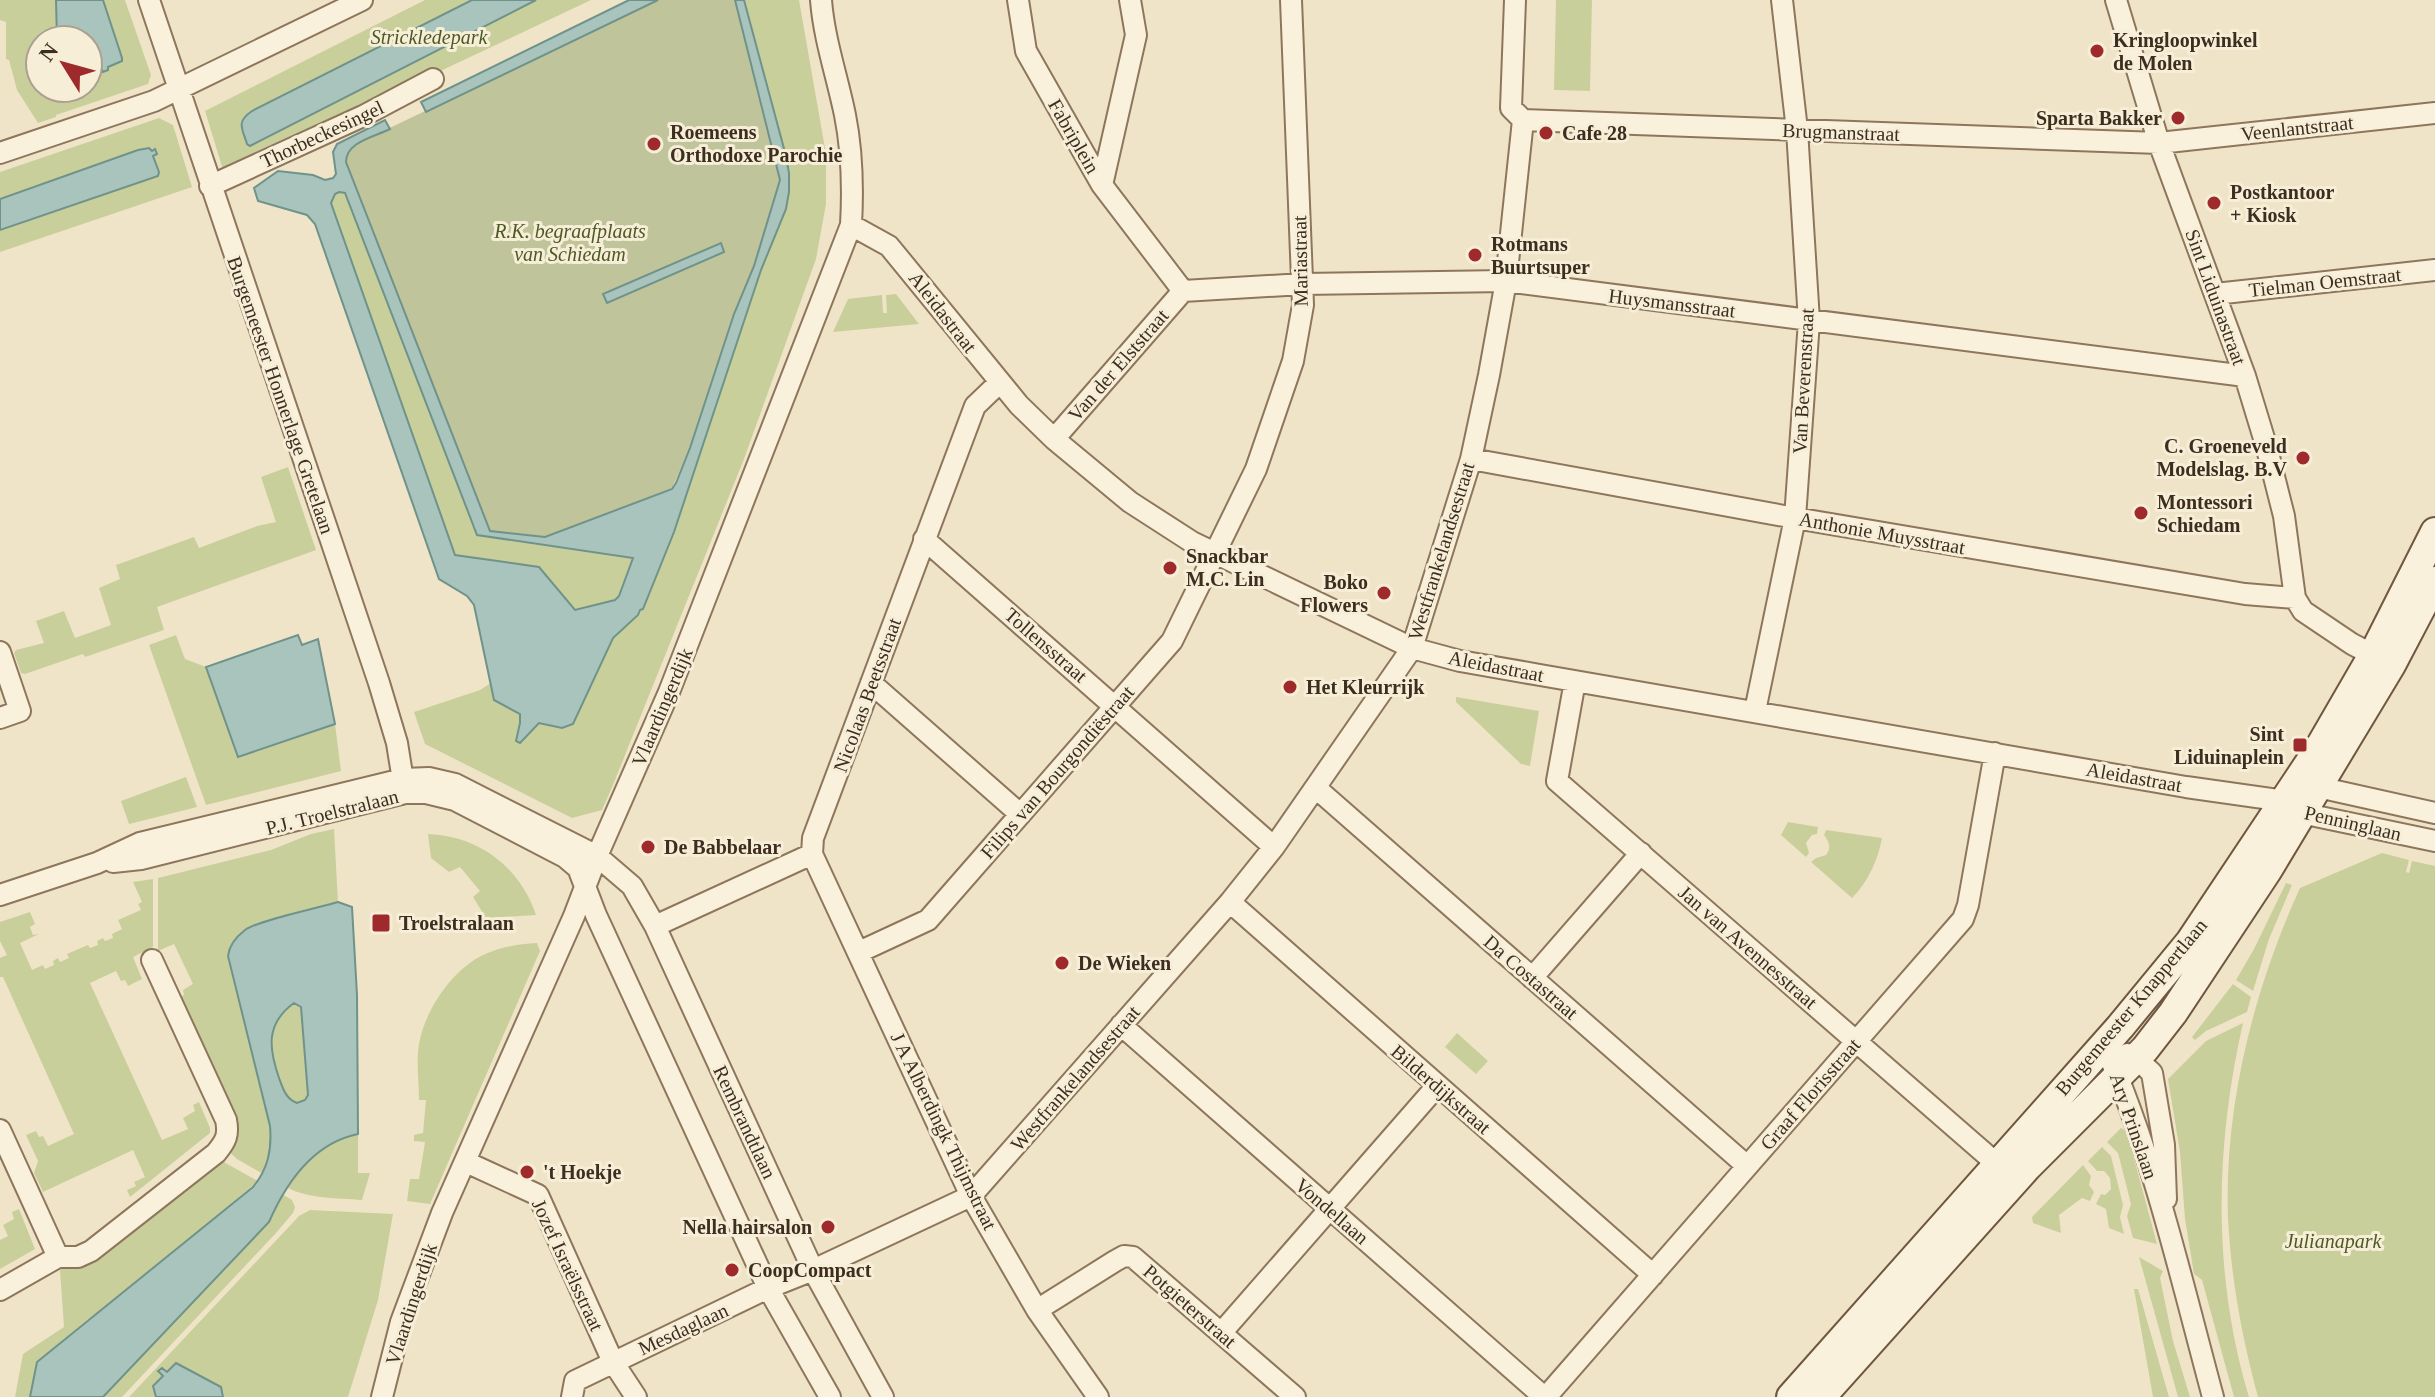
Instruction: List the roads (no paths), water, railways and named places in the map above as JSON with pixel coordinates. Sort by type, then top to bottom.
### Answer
[{"type":"main road","name":"Burgemeester Knappertlaan","points":[[1821,1397],[2006,1172],[2104,1044],[2190,942],[2293,807],[2318,787],[2382,660],[2410,586],[2435,532]]},
{"type":"main road","name":"Burgemeester Knappertlaan","points":[[1791,1397],[2006,1172],[2127,1067],[2173,1013],[2267,871],[2318,750],[2435,581]]},
{"type":"street","name":"Burgemeester Honnerlage Gretelaan","points":[[149,0],[380,685],[397,743],[404,786]]},
{"type":"street","points":[[0,153],[154,101],[362,0]]},
{"type":"street","name":"Vlaardingerdijk","points":[[382,1397],[401,1322],[442,1213],[586,889],[597,856],[675,678],[851,225],[849,139],[821,0]]},
{"type":"street","name":"Fabriplein","points":[[1018,0],[1026,51],[1102,185]]},
{"type":"street","name":"Fabriplein","points":[[1102,185],[1136,35],[1130,0]]},
{"type":"street","name":"Mariastraat","points":[[1215,553],[1256,469],[1293,361],[1303,305],[1291,0]]},
{"type":"street","name":"Westfrankelandsestraat","points":[[971,1196],[1230,902],[1274,847],[1412,648],[1471,459],[1506,281],[1523,120],[1511,108],[1515,0]]},
{"type":"street","name":"Van Beverenstraat","points":[[1755,711],[1795,518],[1809,321],[1797,130],[1782,0]]},
{"type":"street","name":"Sint Liduinastraat","points":[[2116,0],[2159,143],[2245,376],[2266,445],[2284,516],[2295,598]]},
{"type":"street","name":"Thorbeckesingel","points":[[210,186],[363,116],[433,79]]},
{"type":"street","name":"Veenlantstraat","points":[[2159,143],[2435,113]]},
{"type":"street","name":"Brugmanstraat","points":[[1523,120],[2159,143]]},
{"type":"street","points":[[1102,185],[1183,291]]},
{"type":"street","name":"Aleidastraat","points":[[851,225],[889,246],[999,383],[1054,439],[1130,502],[1192,542],[1412,648],[1460,661],[2293,807]]},
{"type":"street","name":"Tielman Oemstraat","points":[[2215,294],[2435,270]]},
{"type":"street","name":"Huysmansstraat","points":[[1183,291],[1303,284],[1506,281],[2245,376]]},
{"type":"street","name":"Van der Elststraat","points":[[1054,439],[1183,291]]},
{"type":"street","name":"Nicolaas Beetsstraat","points":[[812,854],[813,838],[975,406],[999,383]]},
{"type":"street","name":"Anthonie Muysstraat","points":[[1471,459],[1795,518],[2245,594],[2295,598]]},
{"type":"street","name":"Tollensstraat","points":[[924,539],[1274,847]]},
{"type":"street","name":"Filips van Bourgondiëstraat","points":[[859,952],[928,920],[1172,641],[1215,553]]},
{"type":"street","points":[[2295,598],[2303,611],[2382,660]]},
{"type":"street","points":[[0,718],[20,711],[2,665]]},
{"type":"street","name":"Jan van Avennesstraat","points":[[1575,681],[1557,781],[2006,1172]]},
{"type":"street","points":[[871,683],[1020,814]]},
{"type":"street","name":"Graaf Florisstraat","points":[[1545,1397],[1963,919],[1995,753]]},
{"type":"street","name":"P.J. Troelstralaan","points":[[0,895],[97,863],[141,859],[429,778],[455,784],[597,856]]},
{"type":"street","name":"P.J. Troelstralaan","points":[[404,786],[455,800],[557,852],[578,868],[586,889]]},
{"type":"street","name":"Penninglaan","points":[[2318,787],[2435,813]]},
{"type":"street","name":"Da Costastraat","points":[[1316,788],[1747,1166]]},
{"type":"street","name":"Penninglaan","points":[[2293,807],[2435,841]]},
{"type":"street","points":[[1532,978],[1641,853]]},
{"type":"street","points":[[655,926],[812,854]]},
{"type":"street","name":"J A Alberdingk Thijmstraat","points":[[812,854],[971,1196],[1037,1310],[1098,1397]]},
{"type":"street","name":"Rembrandtlaan","points":[[597,856],[632,886],[655,926],[813,1270],[883,1397]]},
{"type":"street","points":[[586,889],[768,1288],[830,1397]]},
{"type":"street","name":"Bilderdijkstraat","points":[[1230,902],[1653,1275]]},
{"type":"street","points":[[0,1290],[58,1257],[78,1257],[91,1251],[216,1153],[225,1142],[228,1133],[226,1120],[152,960]]},
{"type":"street","name":"Vondellaan","points":[[1121,1025],[1545,1397]]},
{"type":"street","name":"Ary Prinslaan","points":[[2104,1044],[2127,1067],[2213,1397]]},
{"type":"street","name":"Ary Prinslaan","points":[[2127,1067],[2152,1073],[2164,1145],[2166,1219]]},
{"type":"street","points":[[1222,1332],[1437,1086]]},
{"type":"street","points":[[0,1130],[58,1257]]},
{"type":"street","name":"Jozef Israëlsstraat","points":[[466,1162],[538,1195],[613,1362],[636,1397]]},
{"type":"street","name":"Mesdaglaan","points":[[572,1397],[575,1381],[768,1288],[971,1196]]},
{"type":"street","name":"Potgieterstraat","points":[[1037,1310],[1124,1256],[1133,1257],[1295,1397]]},
{"type":"water","points":[[56,0],[103,0],[122,61],[104,72],[104,24],[57,24]]},
{"type":"water","points":[[472,0],[536,0],[250,146],[247,144],[242,122],[252,111]]},
{"type":"water","points":[[629,0],[658,0],[426,112],[421,102]]},
{"type":"water","points":[[735,0],[744,0],[786,156],[789,192],[786,209],[761,270],[674,532],[643,609],[613,638],[573,724],[562,728],[539,723],[520,743],[516,741],[520,714],[494,700],[474,605],[467,596],[439,579],[315,224],[307,215],[258,201],[254,188],[278,171],[313,175],[325,180],[333,178],[336,174],[333,152],[337,144],[385,120],[390,129],[356,145],[347,155],[346,162],[490,531],[545,537],[672,489],[676,483],[734,314],[754,266],[780,180]],"holes":[[[345,193],[477,535],[633,558],[615,600],[575,610],[539,567],[455,555],[331,203],[335,194]]]},
{"type":"water","points":[[149,148],[152,151],[155,149],[157,154],[153,156],[158,176],[0,230],[0,199]]},
{"type":"water","points":[[721,243],[724,252],[607,303],[603,294]]},
{"type":"water","points":[[298,635],[302,645],[318,639],[335,724],[238,757],[206,667]]},
{"type":"water","points":[[338,902],[352,907],[357,995],[358,1134],[328,1146],[303,1167],[284,1193],[269,1222],[103,1397],[30,1397],[37,1362],[258,1180],[268,1159],[270,1126],[228,956],[231,945],[252,926]],"holes":[[[294,1003],[301,1007],[308,1095],[297,1103],[282,1086],[273,1057],[272,1038],[274,1028],[285,1011]]]},
{"type":"water","points":[[176,1363],[221,1387],[223,1397],[156,1397],[153,1386],[163,1376],[158,1371],[162,1368],[167,1372]]},
{"type":"place","name":"Kringloopwinkel de Molen","points":[[2097,51]]},
{"type":"place","name":"Sparta Bakker","points":[[2178,118]]},
{"type":"place","name":"Cafe 28","points":[[1546,133]]},
{"type":"place","name":"Roemeens Orthodoxe Parochie","points":[[654,144]]},
{"type":"place","name":"Postkantoor + Kiosk","points":[[2214,203]]},
{"type":"place","name":"Rotmans Buurtsuper","points":[[1475,255]]},
{"type":"place","name":"C. Groeneveld Modelslag. B.V","points":[[2303,458]]},
{"type":"place","name":"Montessori Schiedam","points":[[2141,513]]},
{"type":"place","name":"Snackbar M.C. Lin","points":[[1170,568]]},
{"type":"place","name":"Boko Flowers","points":[[1384,593]]},
{"type":"place","name":"Het Kleurrijk","points":[[1290,687]]},
{"type":"place","name":"Sint Liduinaplein","points":[[2300,745]]},
{"type":"place","name":"De Babbelaar","points":[[648,847]]},
{"type":"place","name":"Troelstralaan","points":[[381,923]]},
{"type":"place","name":"De Wieken","points":[[1062,963]]},
{"type":"place","name":"'t Hoekje","points":[[527,1172]]},
{"type":"place","name":"Nella hairsalon","points":[[828,1227]]},
{"type":"place","name":"CoopCompact","points":[[732,1270]]},
{"type":"park label","name":"Strickledepark","points":[[429,37]]},
{"type":"park label","name":"R.K. begraafplaats van Schiedam","points":[[570,242]]},
{"type":"park label","name":"Julianapark","points":[[2333,1241]]}]
